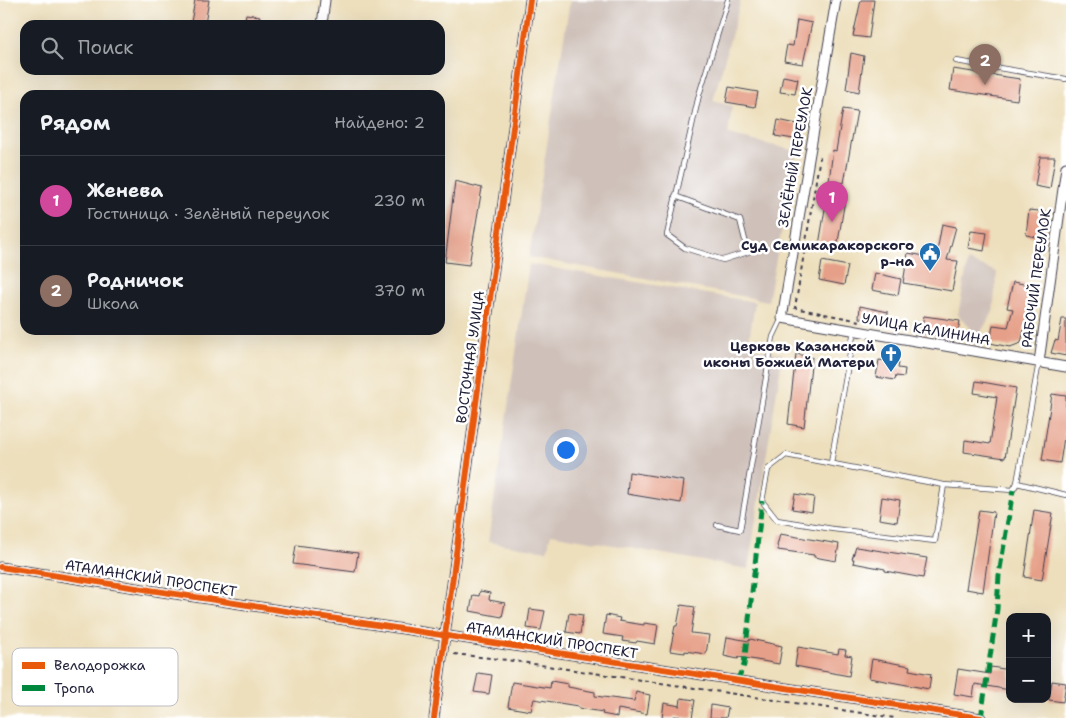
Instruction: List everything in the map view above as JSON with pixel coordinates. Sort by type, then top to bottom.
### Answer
[{"type":"street","points":[[323,20],[325,0]]},
{"type":"street","name":"ВОСТОЧНАЯ УЛИЦА","points":[[434,718],[530,0]]},
{"type":"street","name":"ЗЕЛЁНЫЙ ПЕРЕУЛОК","points":[[782,318],[836,0]]},
{"type":"street","name":"РАБОЧИЙ ПЕРЕУЛОК","points":[[1039,362],[1066,167]]},
{"type":"street","name":"УЛИЦА КАЛИНИНА","points":[[782,318],[1066,367]]},
{"type":"street","name":"АТАМАНСКИЙ ПРОСПЕКТ","points":[[0,568],[445,636],[939,715],[981,718]]},
{"type":"lane","points":[[676,196],[740,220],[748,252],[723,260],[685,248],[667,235],[699,95],[728,0]]},
{"type":"lane","points":[[956,62],[1066,79]]},
{"type":"lane","points":[[717,525],[740,530],[773,337],[782,318]]},
{"type":"lane","points":[[831,463],[854,330]]},
{"type":"lane","points":[[944,485],[935,542],[777,520],[762,501],[768,469],[786,455],[944,485],[1014,490],[1018,483],[1039,362]]},
{"type":"lane","points":[[1018,483],[1066,495]]},
{"type":"path","points":[[820,154],[796,308],[862,321]]},
{"type":"path","points":[[454,654],[507,660],[895,718]]},
{"type":"shaded area","points":[[570,0],[741,0],[713,101],[732,106],[728,135],[797,151],[768,301],[529,257]]},
{"type":"shaded area","points":[[968,261],[997,272],[993,312],[982,330],[981,345],[974,346],[973,331],[958,315]]},
{"type":"shaded area","points":[[529,264],[755,302],[748,347],[783,354],[748,569],[551,534],[547,551],[488,542]]},
{"type":"building","points":[[195,0],[209,0],[206,20],[191,20]]},
{"type":"building","points":[[861,0],[874,0],[869,38],[853,36]]},
{"type":"building","points":[[246,14],[260,16],[259,20],[245,20]]},
{"type":"building","points":[[797,20],[812,23],[803,64],[784,61],[787,45],[793,46]]},
{"type":"building","points":[[851,53],[864,56],[859,92],[846,89]]},
{"type":"building","points":[[953,69],[1020,79],[1017,100],[950,90]]},
{"type":"building","points":[[783,76],[798,79],[795,94],[780,92]]},
{"type":"building","points":[[729,87],[758,92],[755,107],[726,102]]},
{"type":"building","points":[[843,109],[857,111],[844,183],[829,181],[833,150],[836,151]]},
{"type":"building","points":[[778,120],[797,124],[794,139],[775,136]]},
{"type":"building","points":[[1040,157],[1055,157],[1050,189],[1035,186]]},
{"type":"building","points":[[455,181],[482,188],[469,265],[445,262]]},
{"type":"building","points":[[827,197],[845,200],[837,248],[819,245]]},
{"type":"building","points":[[1029,210],[1049,212],[1046,239],[1026,235]]},
{"type":"building","name":"Суд Семикаракорского р-на","points":[[942,224],[956,227],[947,260],[958,261],[952,291],[903,283],[908,253],[936,258]]},
{"type":"building","points":[[971,231],[987,233],[984,251],[968,248]]},
{"type":"building","points":[[822,261],[848,266],[844,285],[819,280]]},
{"type":"building","points":[[875,273],[901,279],[898,295],[872,290]]},
{"type":"building","points":[[1013,282],[1034,286],[1030,312],[1028,312],[1021,343],[1010,347],[990,343],[993,325],[1008,327],[1013,309],[1007,308]]},
{"type":"building","points":[[860,306],[888,312],[888,322],[859,318]]},
{"type":"building","points":[[924,316],[960,321],[957,337],[920,333]]},
{"type":"building","points":[[1062,319],[1066,319],[1066,356],[1051,353],[1055,340],[1058,341]]},
{"type":"building","points":[[796,354],[812,357],[804,427],[788,424]]},
{"type":"building","name":"Церковь Казанской иконы Божией Матери","points":[[879,360],[899,363],[898,368],[905,369],[904,377],[896,376],[895,380],[876,377]]},
{"type":"building","points":[[976,381],[1016,388],[1005,458],[964,452],[965,440],[990,444],[997,397],[974,393]]},
{"type":"building","points":[[1052,394],[1066,396],[1066,425],[1060,463],[1042,460]]},
{"type":"building","points":[[629,472],[684,481],[681,503],[627,494]]},
{"type":"building","points":[[795,494],[814,497],[812,512],[792,509]]},
{"type":"building","points":[[882,497],[900,500],[897,522],[879,519]]},
{"type":"building","points":[[979,510],[994,512],[983,592],[966,589]]},
{"type":"building","points":[[1034,510],[1053,513],[1042,580],[1024,577]]},
{"type":"building","points":[[780,534],[839,544],[836,561],[814,557],[814,555],[778,550]]},
{"type":"building","points":[[296,545],[358,553],[355,572],[293,564]]},
{"type":"building","points":[[856,547],[927,558],[923,578],[853,563],[854,559],[852,559]]},
{"type":"building","points":[[480,591],[490,593],[489,600],[505,603],[502,617],[470,611],[473,595],[479,596]]},
{"type":"building","points":[[681,605],[695,607],[691,633],[709,635],[706,654],[670,651]]},
{"type":"building","points":[[530,609],[545,611],[541,630],[527,628]]},
{"type":"building","points":[[569,613],[583,615],[580,634],[566,632]]},
{"type":"building","points":[[606,615],[620,618],[619,621],[658,625],[655,644],[622,641],[623,637],[603,634]]},
{"type":"building","points":[[727,637],[749,641],[750,639],[782,646],[779,664],[724,656]]},
{"type":"building","points":[[798,647],[838,654],[839,649],[846,650],[845,655],[852,656],[849,676],[795,666]]},
{"type":"building","points":[[872,659],[910,666],[909,670],[931,674],[929,689],[869,678]]},
{"type":"building","points":[[991,667],[1006,669],[1006,689],[975,684],[973,697],[954,694],[958,669],[990,674]]},
{"type":"building","points":[[478,673],[492,675],[489,694],[474,692]]},
{"type":"building","points":[[551,681],[568,684],[568,687],[595,692],[595,696],[634,701],[636,692],[650,695],[647,714],[618,709],[617,717],[602,714],[603,712],[578,708],[578,706],[534,699],[531,711],[508,707],[512,682],[550,688]]},
{"type":"building","points":[[1052,681],[1066,683],[1063,702],[1051,700]]},
{"type":"building","points":[[681,698],[695,700],[692,718],[674,716],[674,718],[662,718],[664,703],[680,706]]},
{"type":"building","points":[[711,705],[728,708],[726,718],[710,718]]},
{"type":"marked path","points":[[981,718],[997,609],[999,575],[1013,490]]},
{"type":"marked path","points":[[737,681],[744,665],[762,501]]},
{"type":"cycle path","points":[[434,718],[530,0]]},
{"type":"cycle path","points":[[0,567],[981,718]]},
{"type":"place","name":"Родничок","points":[[985,85]]},
{"type":"place","name":"Женева","points":[[832,222]]},
{"type":"place","name":"Суд Семикаракорского р-на","points":[[930,272]]},
{"type":"place","name":"Церковь Казанской иконы Божией Матери","points":[[891,373]]}]
